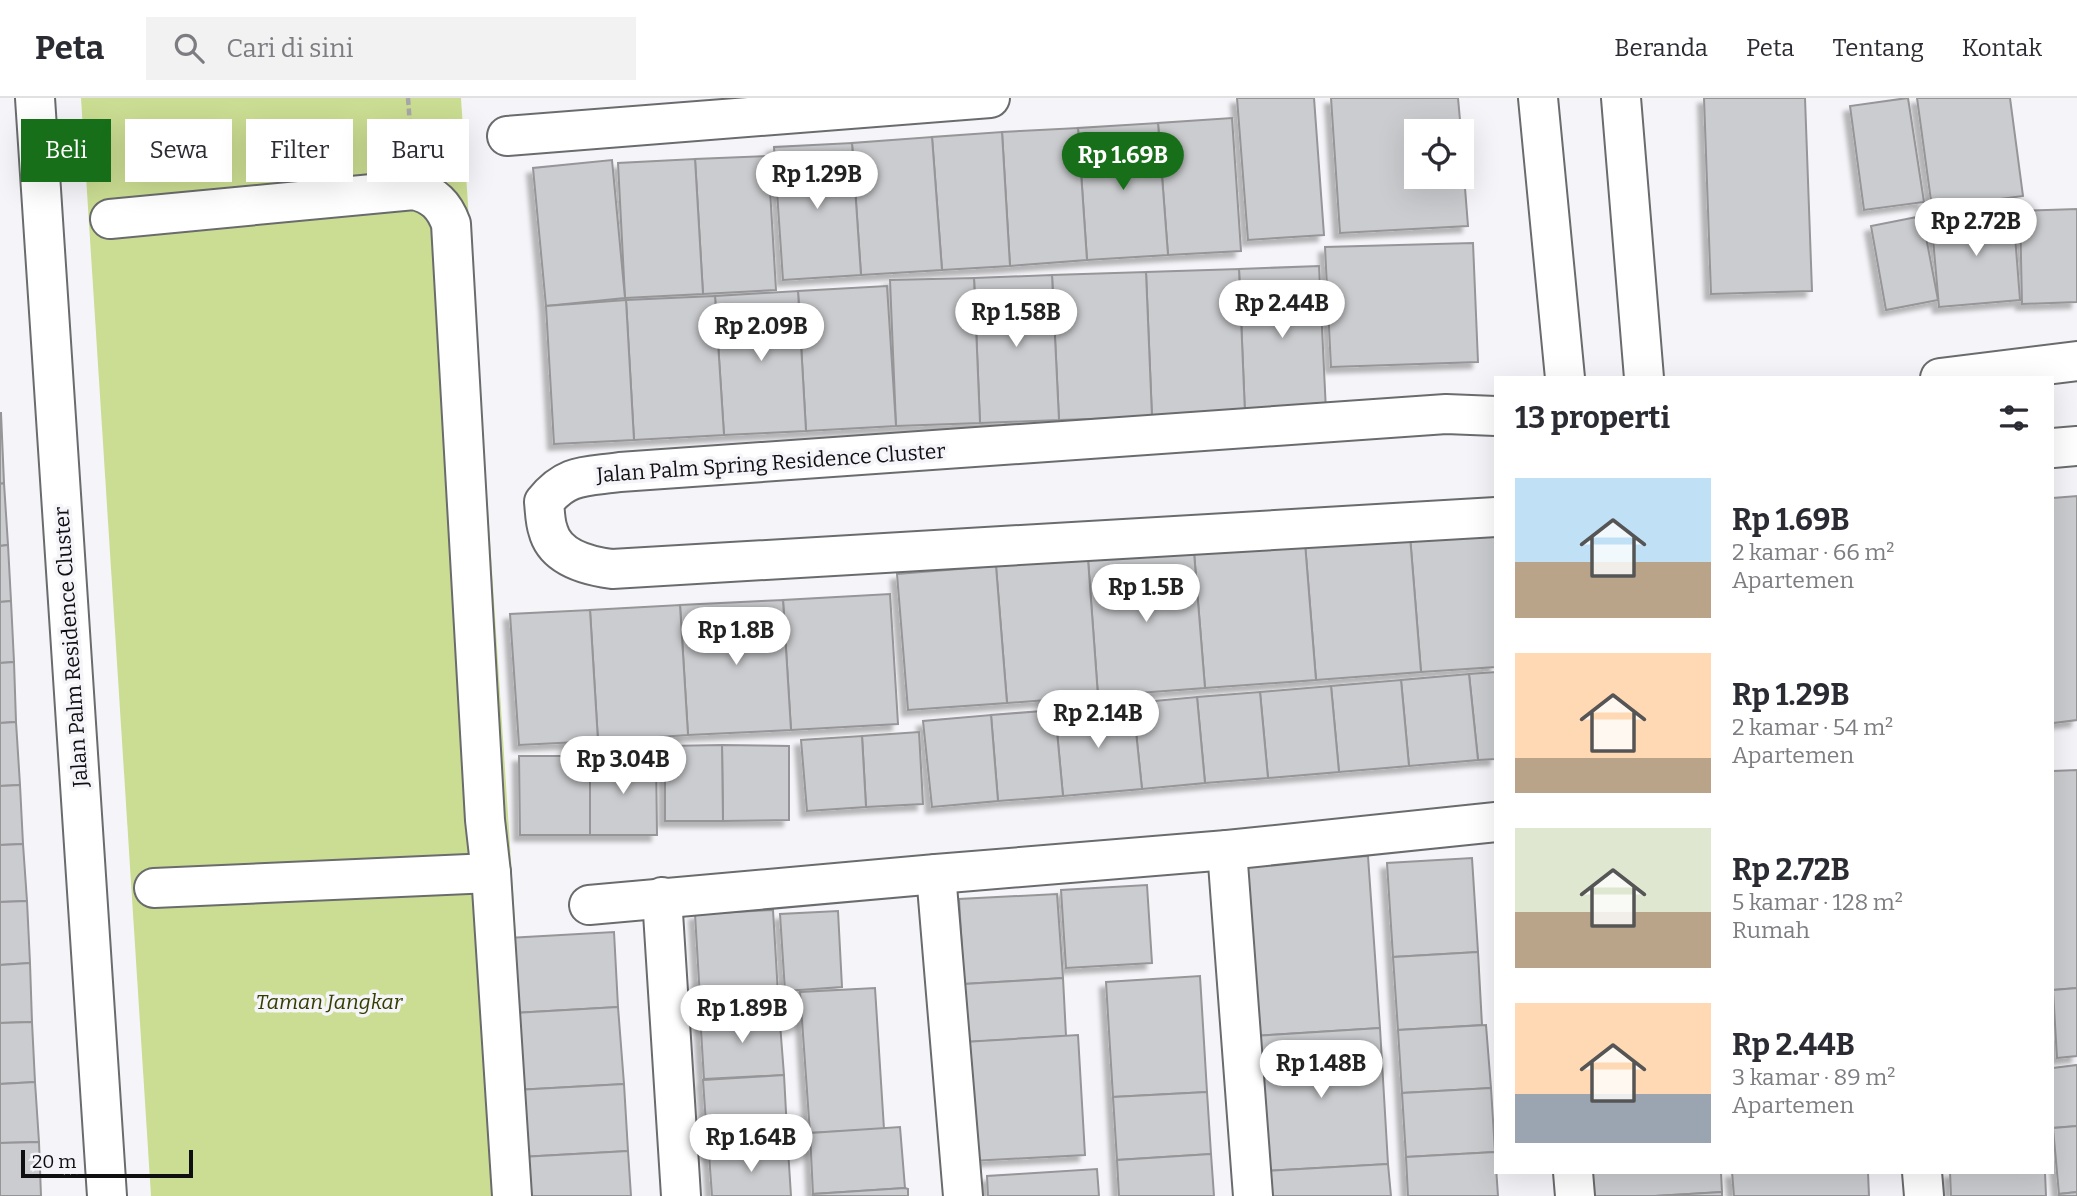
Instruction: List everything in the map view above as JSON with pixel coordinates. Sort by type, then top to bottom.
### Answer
[{"type":"street","name":"Jalan Palm Residence Cluster","points":[[35,98],[107,1196]]},
{"type":"street","points":[[508,136],[694,110],[990,98]]},
{"type":"street","points":[[1538,98],[1565,376]]},
{"type":"street","points":[[1622,98],[1644,376]]},
{"type":"street","points":[[110,219],[414,190],[434,198],[446,212],[451,224],[484,806],[491,873],[512,1196]]},
{"type":"street","points":[[1956,376],[2077,361]]},
{"type":"street","name":"Jalan Palm Spring Residence Cluster","points":[[1494,416],[1446,414],[620,472],[570,479],[555,489],[544,502],[548,534],[561,549],[587,565],[612,569],[1494,517]]},
{"type":"street","points":[[2054,449],[2077,446]]},
{"type":"street","points":[[589,905],[1227,850],[1494,822]]},
{"type":"street","points":[[1227,850],[1253,1196]]},
{"type":"street","points":[[154,888],[491,873]]},
{"type":"street","points":[[936,874],[963,1196]]},
{"type":"street","points":[[662,897],[681,1196]]},
{"type":"street","points":[[1573,1174],[1575,1196]]},
{"type":"street","points":[[1922,1174],[1924,1196]]},
{"type":"green space","name":"Taman Jangkar","points":[[81,98],[461,98],[462,119],[367,119],[367,182],[467,182],[533,1196],[151,1196],[86,182],[111,182],[111,119],[82,119]]},
{"type":"building","points":[[1237,98],[1314,98],[1324,235],[1248,240]]},
{"type":"building","points":[[1331,98],[1458,98],[1460,119],[1404,119],[1404,189],[1465,189],[1468,226],[1340,233]]},
{"type":"building","points":[[1704,98],[1805,98],[1812,291],[1711,294]]},
{"type":"building","points":[[1908,98],[1924,202],[1864,210],[1850,106]]},
{"type":"building","points":[[1917,98],[2010,98],[2023,196],[1932,208]]},
{"type":"building","points":[[1232,118],[1241,251],[1168,255],[1158,123]]},
{"type":"building","points":[[1158,123],[1168,255],[1087,260],[1078,128]]},
{"type":"building","points":[[1078,128],[1087,260],[1010,266],[1002,132]]},
{"type":"building","points":[[1002,132],[1010,266],[942,270],[932,137]]},
{"type":"building","points":[[932,137],[942,270],[861,275],[852,143]]},
{"type":"building","points":[[852,143],[861,275],[783,280],[774,147]]},
{"type":"building","points":[[768,156],[776,290],[703,294],[695,159]]},
{"type":"building","points":[[695,159],[703,294],[625,298],[618,163]]},
{"type":"building","points":[[612,160],[625,298],[546,306],[533,168]]},
{"type":"building","points":[[2077,209],[2077,302],[2022,304],[2020,211]]},
{"type":"building","points":[[2013,210],[2020,300],[1939,307],[1931,216]]},
{"type":"building","points":[[1922,216],[1938,300],[1886,310],[1871,226]]},
{"type":"building","points":[[1473,243],[1478,362],[1331,367],[1325,247]]},
{"type":"building","points":[[1319,266],[1326,411],[1245,414],[1239,269]]},
{"type":"building","points":[[1239,269],[1245,414],[1152,417],[1146,272]]},
{"type":"building","points":[[1146,272],[1152,417],[1059,420],[1052,275]]},
{"type":"building","points":[[1052,275],[1059,420],[980,423],[974,278]]},
{"type":"building","points":[[974,278],[980,423],[896,426],[890,280]]},
{"type":"building","points":[[887,286],[896,426],[806,431],[798,291]]},
{"type":"building","points":[[798,291],[806,431],[724,435],[715,296]]},
{"type":"building","points":[[715,296],[724,435],[634,440],[626,300]]},
{"type":"building","points":[[626,300],[634,440],[554,444],[546,306]]},
{"type":"building","points":[[0,413],[4,483],[0,484]]},
{"type":"building","points":[[4,483],[8,545],[0,546],[0,484]]},
{"type":"building","points":[[2077,496],[2077,720],[2054,723],[2054,498]]},
{"type":"building","points":[[1494,530],[1494,667],[1421,672],[1410,536]]},
{"type":"building","points":[[1410,536],[1421,672],[1316,680],[1305,543]]},
{"type":"building","points":[[1305,543],[1316,680],[1205,688],[1194,552]]},
{"type":"building","points":[[8,545],[11,601],[0,602],[0,546]]},
{"type":"building","points":[[1194,552],[1205,688],[1098,696],[1088,559]]},
{"type":"building","points":[[1088,559],[1098,696],[1007,703],[996,566]]},
{"type":"building","points":[[996,566],[1007,703],[908,710],[897,574]]},
{"type":"building","points":[[890,594],[898,724],[791,730],[783,600]]},
{"type":"building","points":[[783,600],[791,730],[688,735],[680,605]]},
{"type":"building","points":[[11,601],[14,662],[0,663],[0,602]]},
{"type":"building","points":[[680,605],[688,735],[598,741],[590,610]]},
{"type":"building","points":[[590,610],[598,741],[519,745],[510,614]]},
{"type":"building","points":[[14,662],[16,722],[0,723],[0,663]]},
{"type":"building","points":[[1494,672],[1494,759],[1478,760],[1469,674]]},
{"type":"building","points":[[1469,674],[1478,760],[1409,766],[1401,680]]},
{"type":"building","points":[[1401,680],[1409,766],[1339,772],[1331,686]]},
{"type":"building","points":[[1331,686],[1339,772],[1268,778],[1260,692]]},
{"type":"building","points":[[1260,692],[1268,778],[1205,783],[1197,697]]},
{"type":"building","points":[[1197,697],[1205,783],[1142,789],[1133,703]]},
{"type":"building","points":[[1133,703],[1142,789],[1063,796],[1055,710]]},
{"type":"building","points":[[1055,710],[1063,796],[998,801],[991,715]]},
{"type":"building","points":[[991,715],[998,801],[932,807],[923,721]]},
{"type":"building","points":[[16,722],[20,785],[0,786],[0,723]]},
{"type":"building","points":[[919,732],[923,804],[866,807],[862,736]]},
{"type":"building","points":[[862,736],[866,807],[807,811],[801,740]]},
{"type":"building","points":[[722,745],[789,746],[789,820],[723,821]]},
{"type":"building","points":[[722,745],[723,821],[665,821],[665,746]]},
{"type":"building","points":[[519,756],[590,756],[590,835],[520,835]]},
{"type":"building","points":[[590,756],[656,756],[657,835],[590,835]]},
{"type":"building","points":[[2077,770],[2077,988],[2054,990],[2054,771]]},
{"type":"building","points":[[20,785],[23,844],[0,845],[0,786]]},
{"type":"building","points":[[23,844],[27,901],[0,902],[0,845]]},
{"type":"building","points":[[1368,856],[1380,1028],[1254,1036],[1243,863]]},
{"type":"building","points":[[1472,858],[1478,952],[1393,957],[1387,863]]},
{"type":"building","points":[[1147,885],[1152,963],[1066,968],[1061,890]]},
{"type":"building","points":[[1057,894],[1063,978],[964,984],[959,899]]},
{"type":"building","points":[[27,901],[30,963],[0,965],[0,902]]},
{"type":"building","points":[[773,910],[779,1011],[701,1015],[695,914]]},
{"type":"building","points":[[838,911],[842,987],[785,991],[780,914]]},
{"type":"building","points":[[614,932],[618,1007],[514,1013],[508,938]]},
{"type":"building","points":[[1478,952],[1482,1025],[1398,1030],[1393,957]]},
{"type":"building","points":[[30,963],[32,1022],[0,1023],[0,965]]},
{"type":"building","points":[[1200,976],[1207,1092],[1113,1097],[1106,982]]},
{"type":"building","points":[[1063,978],[1066,1036],[968,1042],[964,984]]},
{"type":"building","points":[[875,988],[884,1129],[810,1133],[800,992]]},
{"type":"building","points":[[2077,988],[2077,1056],[2057,1058],[2054,990]]},
{"type":"building","points":[[618,1007],[624,1084],[516,1090],[514,1013]]},
{"type":"building","points":[[779,1011],[784,1075],[704,1079],[700,1014]]},
{"type":"building","points":[[32,1022],[35,1082],[0,1084],[0,1023]]},
{"type":"building","points":[[1486,1025],[1491,1088],[1402,1093],[1398,1030]]},
{"type":"building","points":[[1380,1028],[1388,1164],[1263,1171],[1254,1036]]},
{"type":"building","points":[[1078,1035],[1085,1155],[971,1161],[964,1042]]},
{"type":"building","points":[[2077,1065],[2077,1126],[2054,1128],[2054,1068]]},
{"type":"building","points":[[784,1075],[788,1149],[708,1153],[703,1080]]},
{"type":"building","points":[[35,1082],[39,1142],[0,1143],[0,1084]]},
{"type":"building","points":[[624,1084],[628,1151],[521,1157],[516,1090]]},
{"type":"building","points":[[1491,1088],[1494,1152],[1406,1157],[1402,1093]]},
{"type":"building","points":[[1207,1092],[1211,1154],[1117,1160],[1113,1097]]},
{"type":"building","points":[[2077,1126],[2077,1192],[2059,1194],[2054,1128]]},
{"type":"building","points":[[900,1127],[905,1188],[813,1194],[810,1133]]},
{"type":"building","points":[[39,1142],[41,1196],[0,1196],[0,1143]]},
{"type":"building","points":[[788,1149],[791,1196],[712,1196],[709,1154]]},
{"type":"building","points":[[628,1151],[631,1196],[523,1196],[521,1157]]},
{"type":"building","points":[[1494,1152],[1498,1196],[1408,1196],[1406,1157]]},
{"type":"building","points":[[1211,1154],[1214,1196],[1119,1196],[1117,1160]]},
{"type":"building","points":[[1388,1164],[1391,1196],[1265,1196],[1263,1171]]},
{"type":"building","points":[[1097,1169],[1099,1196],[988,1196],[987,1176]]},
{"type":"building","points":[[1581,1174],[1721,1174],[1722,1192],[1582,1196]]},
{"type":"building","points":[[1732,1174],[1868,1174],[1869,1196],[1734,1196]]},
{"type":"building","points":[[1950,1174],[2045,1174],[2046,1196],[1951,1196]]},
{"type":"building","points":[[908,1189],[908,1196],[813,1196],[813,1194]]},
{"type":"building","points":[[1722,1192],[1722,1196],[1655,1196]]},
{"type":"building","points":[[2077,1192],[2077,1196],[2059,1196],[2059,1194]]}]
